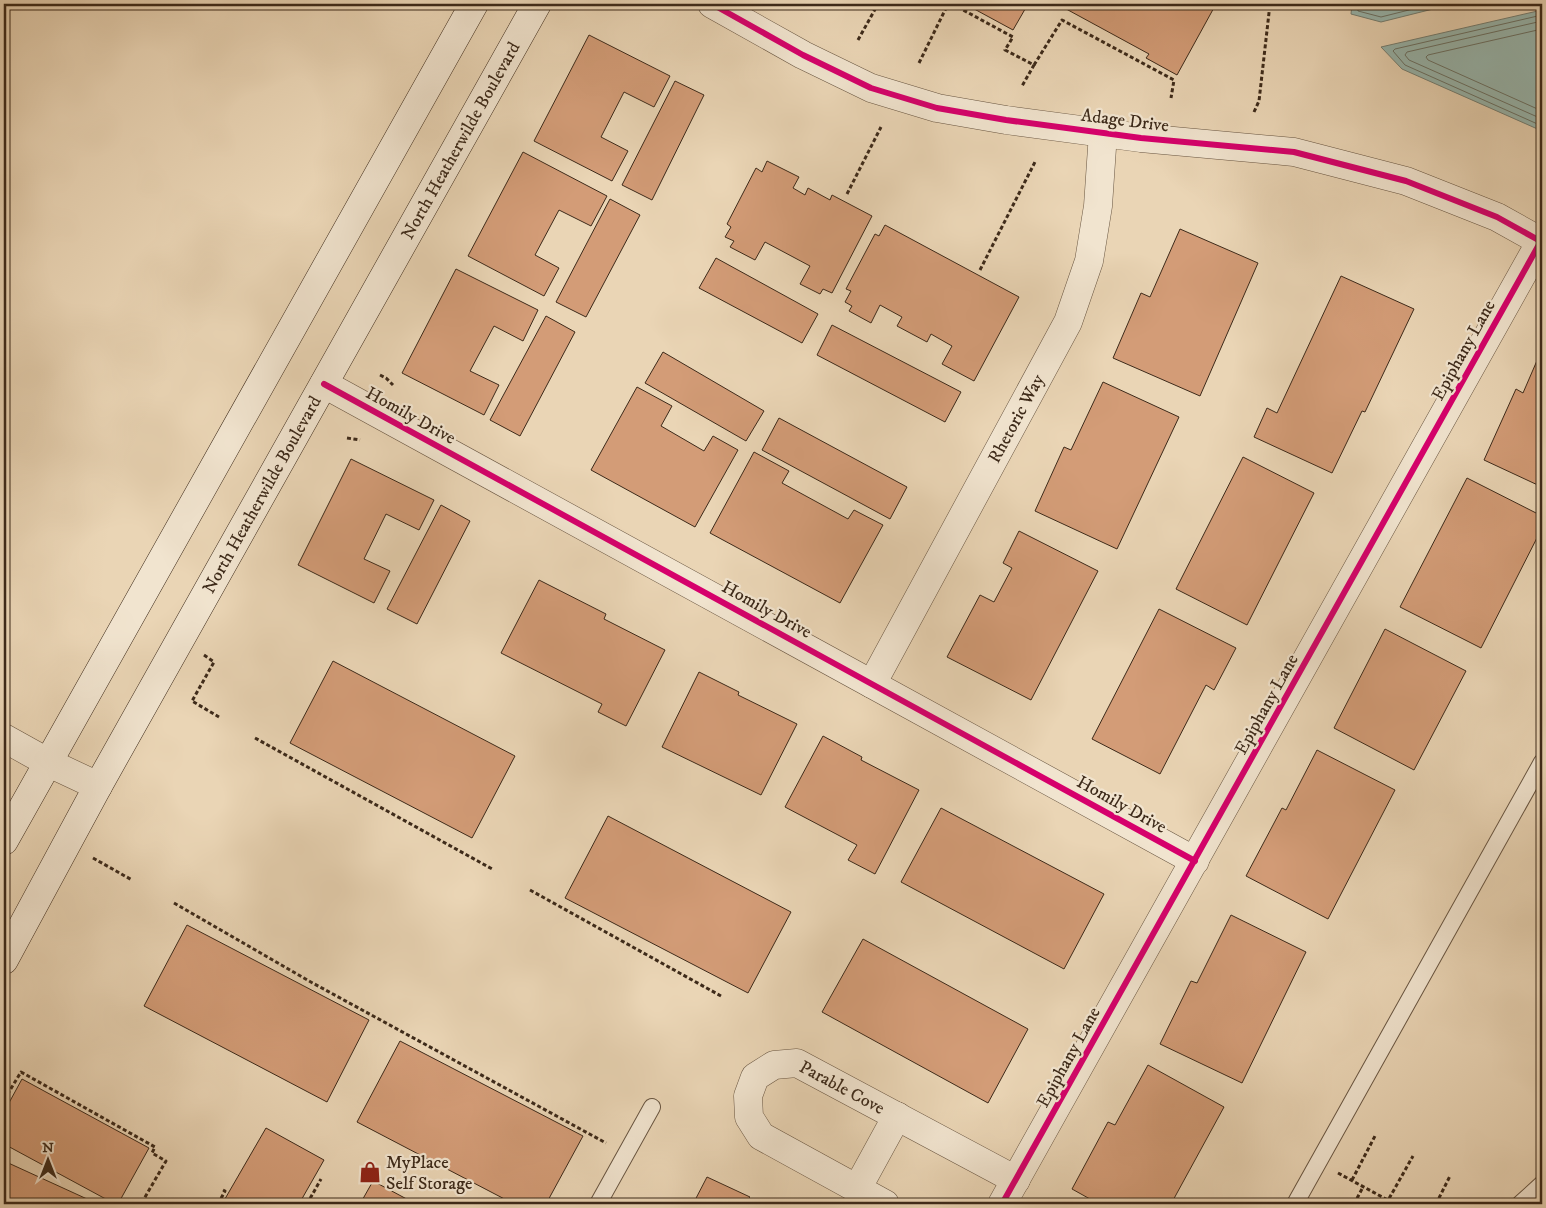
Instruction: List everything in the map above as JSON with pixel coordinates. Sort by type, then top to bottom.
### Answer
[{"type":"street","points":[[4,841],[474,4]]},
{"type":"street","name":"North Heatherwilde Boulevard","points":[[4,960],[98,786],[537,4]]},
{"type":"street","name":"Adage Drive","points":[[712,4],[803,55],[871,88],[937,108],[1006,120],[1149,139],[1294,152],[1406,181],[1497,217],[1542,242]]},
{"type":"street","name":"Rhetoric Way","points":[[872,684],[1068,322],[1089,262],[1098,206],[1103,133]]},
{"type":"street","name":"Epiphany Lane","points":[[1016,1180],[1542,242]]},
{"type":"street","name":"Homily Drive","points":[[324,384],[1195,861]]},
{"type":"street","points":[[4,738],[49,763],[98,786]]},
{"type":"street","name":"Parable Cove","points":[[885,1204],[761,1136],[749,1117],[748,1096],[755,1077],[774,1065],[797,1063],[1016,1180]]},
{"type":"street","name":"Parable Cove","points":[[857,1189],[896,1116]]},
{"type":"street","points":[[1002,1204],[1016,1180]]},
{"type":"lane","points":[[1295,1204],[1542,762]]},
{"type":"lane","points":[[598,1204],[652,1107]]},
{"type":"lane","points":[[1520,1204],[1542,1184]]},
{"type":"path","points":[[858,40],[878,4]]},
{"type":"path","points":[[919,63],[950,4],[1013,37],[1005,50],[1034,65]]},
{"type":"path","points":[[1254,112],[1259,101],[1270,4]]},
{"type":"path","points":[[1022,86],[1062,20],[1174,80],[1171,98]]},
{"type":"path","points":[[847,194],[881,127]]},
{"type":"path","points":[[980,270],[1035,162]]},
{"type":"path","points":[[203,655],[214,662],[192,701],[219,717]]},
{"type":"path","points":[[255,738],[494,870]]},
{"type":"path","points":[[92,858],[132,880]]},
{"type":"path","points":[[530,890],[721,996]]},
{"type":"path","points":[[174,903],[318,985],[626,1154]]},
{"type":"path","points":[[4,1100],[21,1072],[155,1147],[152,1153],[166,1161],[141,1204]]},
{"type":"path","points":[[1352,1180],[1375,1136]]},
{"type":"path","points":[[1387,1202],[1413,1156]]},
{"type":"path","points":[[1334,1171],[1387,1202],[1395,1204]]},
{"type":"path","points":[[1436,1204],[1450,1176]]},
{"type":"path","points":[[307,1204],[321,1179]]},
{"type":"path","points":[[1354,1204],[1363,1187]]},
{"type":"path","points":[[218,1204],[224,1191],[221,1189]]},
{"type":"water","points":[[1352,4],[1453,4],[1381,22],[1351,14]]},
{"type":"water","points":[[1542,10],[1542,131],[1402,69],[1381,47]]},
{"type":"building","points":[[965,4],[1028,4],[1013,30]]},
{"type":"building","points":[[1057,4],[1216,4],[1177,75],[1146,58],[1149,54]]},
{"type":"building","points":[[589,35],[670,76],[654,107],[624,92],[601,137],[628,151],[612,181],[534,141]]},
{"type":"building","points":[[675,81],[704,95],[652,200],[622,185]]},
{"type":"building","points":[[523,152],[607,196],[591,226],[559,210],[535,255],[559,268],[544,296],[468,256]]},
{"type":"building","points":[[767,161],[799,177],[793,188],[805,195],[808,188],[830,200],[832,195],[872,216],[832,293],[823,289],[820,294],[800,284],[810,266],[765,242],[755,260],[730,247],[734,241],[725,237],[731,227],[727,224],[756,168],[762,172]]},
{"type":"building","points":[[610,199],[640,215],[586,317],[556,302]]},
{"type":"building","points":[[885,225],[1019,297],[974,381],[942,364],[952,346],[931,334],[927,342],[897,326],[902,317],[880,305],[871,323],[849,311],[852,306],[845,302],[851,291],[846,289],[875,234],[879,236]]},
{"type":"building","points":[[1180,229],[1258,263],[1200,396],[1113,358],[1141,293],[1150,297]]},
{"type":"building","points":[[716,258],[818,314],[802,343],[699,288]]},
{"type":"building","points":[[456,269],[538,310],[523,341],[494,326],[470,371],[499,385],[484,415],[402,373]]},
{"type":"building","points":[[1341,276],[1414,309],[1365,412],[1362,411],[1332,473],[1254,437],[1267,408],[1277,413]]},
{"type":"building","points":[[546,316],[575,332],[520,436],[490,420]]},
{"type":"building","points":[[832,325],[961,392],[945,422],[817,355]]},
{"type":"building","points":[[1542,349],[1542,487],[1484,460],[1516,389],[1523,393]]},
{"type":"building","points":[[663,352],[764,411],[746,441],[645,383]]},
{"type":"building","points":[[1103,382],[1179,417],[1117,549],[1035,511],[1064,447],[1071,450]]},
{"type":"building","points":[[637,387],[672,406],[661,426],[704,451],[713,436],[738,450],[695,527],[591,470]]},
{"type":"building","points":[[779,418],[907,487],[890,519],[762,450]]},
{"type":"building","points":[[754,452],[789,471],[782,483],[848,519],[854,510],[883,525],[840,603],[710,533]]},
{"type":"building","points":[[1243,457],[1314,493],[1247,625],[1176,589]]},
{"type":"building","points":[[351,459],[434,500],[419,530],[386,514],[364,559],[390,571],[374,603],[298,565]]},
{"type":"building","points":[[1467,478],[1542,516],[1542,528],[1481,648],[1400,607]]},
{"type":"building","points":[[441,505],[470,521],[417,624],[387,609]]},
{"type":"building","points":[[1019,531],[1098,571],[1031,700],[947,657],[980,595],[994,602],[1012,568],[1003,563]]},
{"type":"building","points":[[539,580],[606,614],[604,619],[665,650],[626,726],[598,712],[602,704],[501,653]]},
{"type":"building","points":[[1159,609],[1236,648],[1214,690],[1206,685],[1160,774],[1092,739]]},
{"type":"building","points":[[1385,629],[1466,671],[1414,770],[1334,728]]},
{"type":"building","points":[[333,661],[515,756],[472,838],[290,743]]},
{"type":"building","points":[[699,672],[739,692],[738,695],[797,724],[761,795],[662,747]]},
{"type":"building","points":[[823,736],[862,757],[861,760],[919,790],[875,874],[848,860],[857,845],[785,807]]},
{"type":"building","points":[[1317,750],[1395,790],[1328,919],[1246,876],[1282,808],[1286,810]]},
{"type":"building","points":[[941,808],[1104,894],[1064,969],[901,882]]},
{"type":"building","points":[[608,816],[791,912],[748,993],[565,898]]},
{"type":"building","points":[[1231,915],[1306,952],[1242,1083],[1160,1044],[1191,981],[1197,983]]},
{"type":"building","points":[[187,925],[369,1020],[327,1102],[144,1006]]},
{"type":"building","points":[[863,939],[1028,1029],[988,1103],[822,1012]]},
{"type":"building","points":[[400,1041],[583,1136],[546,1204],[514,1204],[357,1122]]},
{"type":"building","points":[[1148,1065],[1224,1107],[1171,1204],[1099,1204],[1072,1189],[1108,1122],[1115,1125]]},
{"type":"building","points":[[22,1079],[149,1148],[118,1204],[4,1144],[4,1112]]},
{"type":"building","points":[[266,1128],[324,1160],[299,1204],[222,1204]]},
{"type":"building","points":[[4,1161],[98,1204],[4,1204]]},
{"type":"building","points":[[707,1177],[750,1197],[748,1199],[758,1204],[693,1204]]},
{"type":"building","points":[[373,1181],[416,1204],[360,1204]]},
{"type":"cycle path","points":[[712,4],[803,55],[871,88],[937,108],[1006,120],[1141,138],[1294,152],[1406,181],[1497,217],[1542,242]]},
{"type":"cycle path","points":[[1002,1204],[1541,241]]},
{"type":"cycle path","points":[[324,384],[1195,861]]},
{"type":"place","name":"MyPlace Self Storage","points":[[370,1172]]}]
